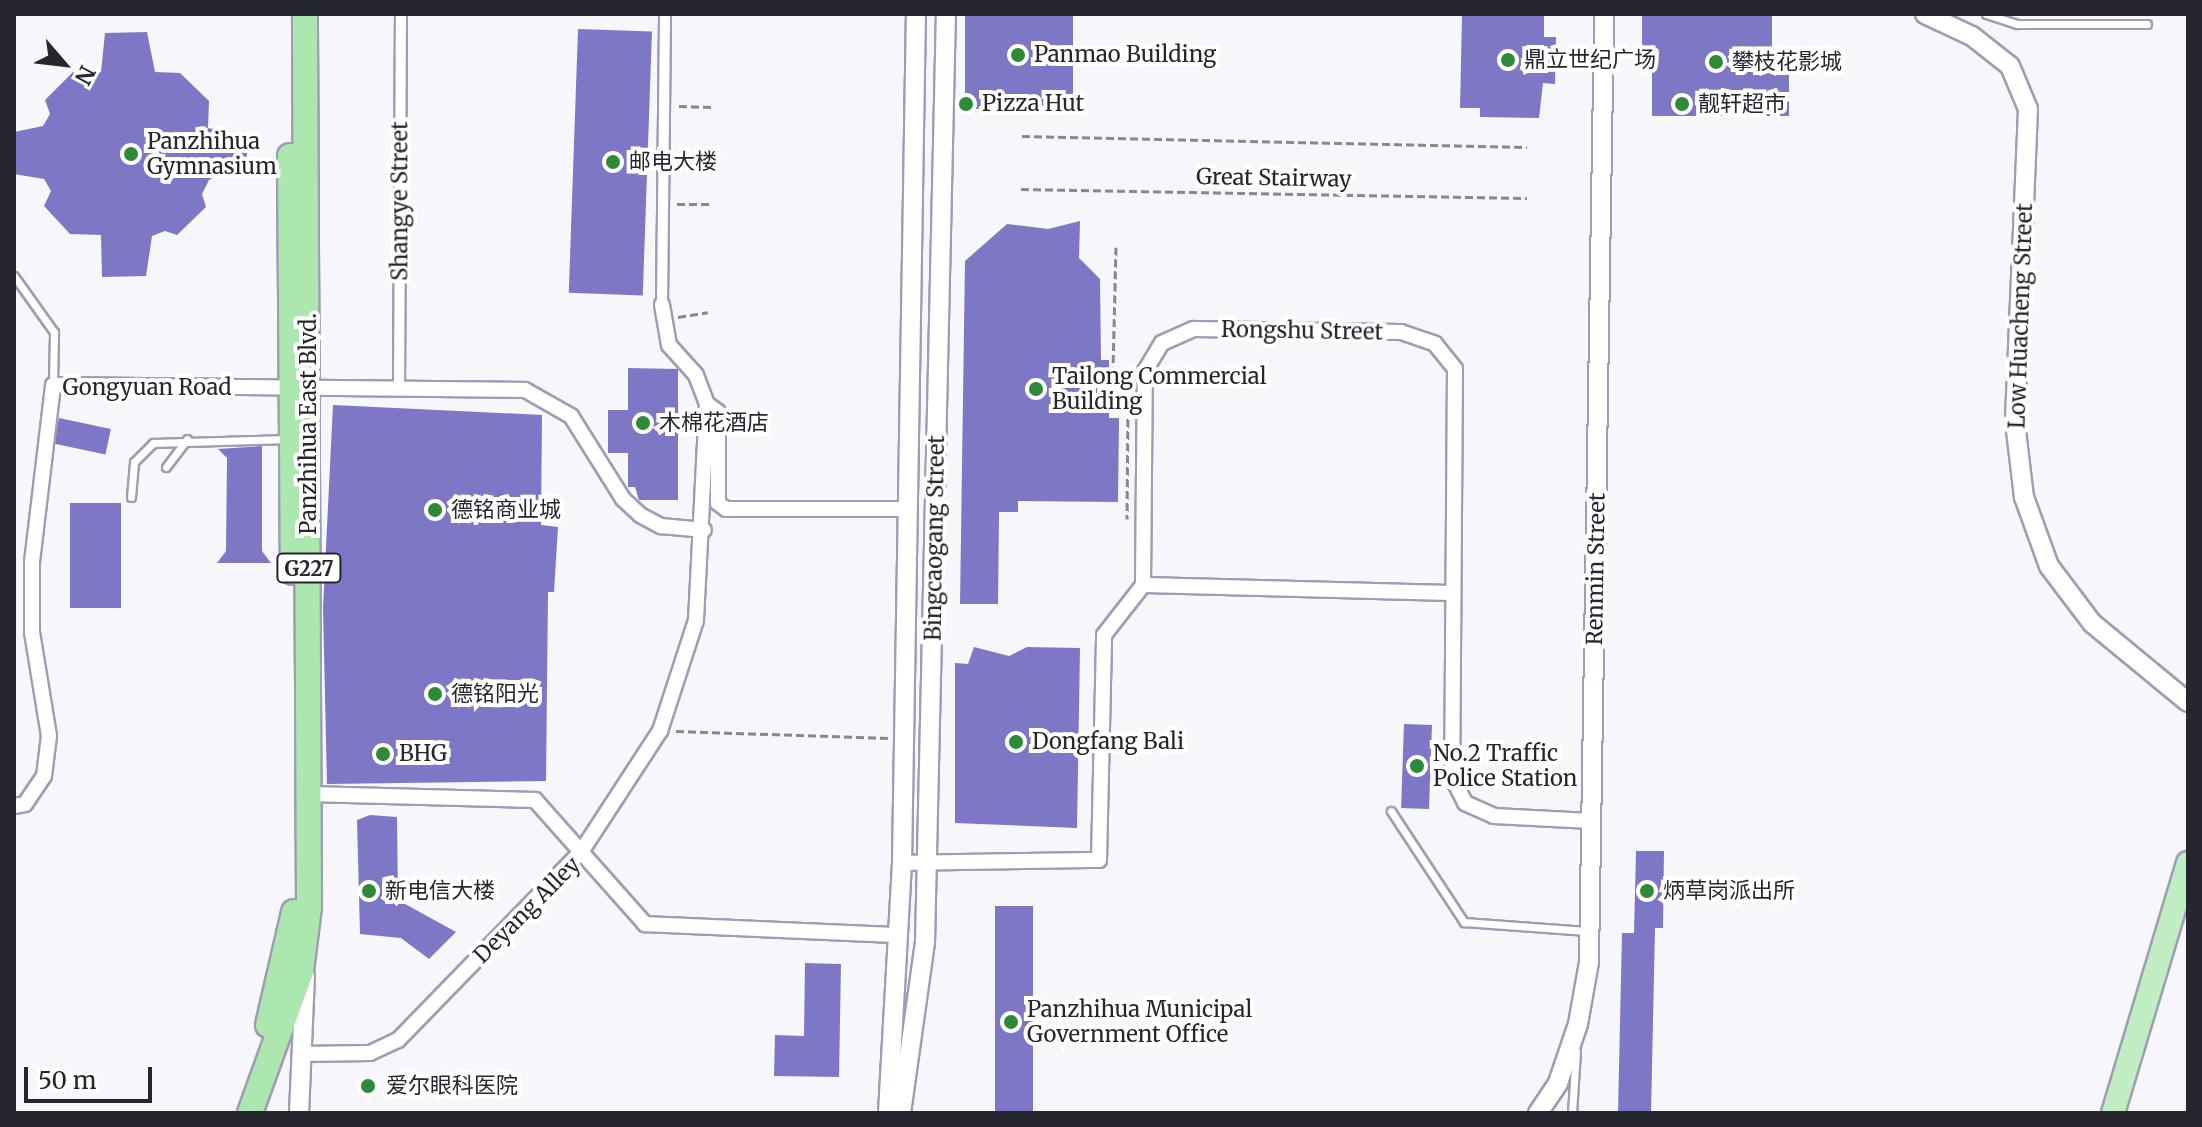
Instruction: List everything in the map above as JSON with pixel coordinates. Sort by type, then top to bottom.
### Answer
[{"type":"highway","name":"Panzhihua East Blvd.","points":[[289,14],[301,388]]},
{"type":"highway","name":"Panzhihua East Blvd.","points":[[236,1113],[268,1026],[295,909],[305,14]]},
{"type":"highway","name":"Panzhihua East Blvd.","points":[[250,1113],[301,971],[309,907],[301,439]]},
{"type":"main road","points":[[2113,1113],[2188,863]]},
{"type":"street","name":"Shangye Street","points":[[399,389],[401,14]]},
{"type":"street","points":[[309,794],[535,800],[581,852],[660,731],[696,620],[704,530],[707,404],[696,375],[669,345],[662,305],[665,14]]},
{"type":"street","name":"Bingcaogang Street","points":[[900,1056],[899,935],[916,14]]},
{"type":"street","name":"Bingcaogang Street","points":[[900,1056],[925,943],[946,14]]},
{"type":"street","name":"Renmin Street","points":[[1538,1113],[1558,1083],[1578,1024],[1590,931],[1604,14]]},
{"type":"street","name":"Low Huacheng Street","points":[[1925,14],[1972,36],[2010,66],[2028,109],[2015,422],[2024,497],[2049,566],[2092,623],[2188,702]]},
{"type":"street","name":"Rongshu Street","points":[[1143,585],[1145,371],[1162,343],[1194,329],[1401,332],[1435,344],[1455,369],[1452,777],[1465,803],[1494,816],[1591,821]]},
{"type":"street","name":"Gongyuan Road","points":[[14,806],[25,804],[44,776],[49,736],[32,632],[32,562],[53,385],[301,388]]},
{"type":"street","points":[[301,388],[525,390],[551,400],[571,416],[623,499],[640,515],[661,526],[704,530]]},
{"type":"street","points":[[707,404],[718,412],[718,503],[726,509],[908,509]]},
{"type":"street","points":[[902,863],[1099,860],[1104,635],[1143,585],[1453,593]]},
{"type":"street","name":"Deyang Alley","points":[[301,1054],[370,1053],[398,1040],[581,852],[645,924],[899,935]]},
{"type":"street","points":[[299,1113],[309,907]]},
{"type":"street","points":[[880,1113],[900,1056]]},
{"type":"street","points":[[888,1113],[900,1056]]},
{"type":"street","points":[[900,1056],[901,1113]]},
{"type":"lane","points":[[1986,14],[2017,24],[2147,24]]},
{"type":"lane","points":[[14,276],[54,332],[53,385]]},
{"type":"lane","points":[[131,497],[131,474],[141,451],[166,439],[301,439]]},
{"type":"lane","points":[[166,467],[187,439]]},
{"type":"lane","points":[[1391,811],[1464,922],[1590,931]]},
{"type":"lane","points":[[1572,1113],[1578,1024]]},
{"type":"path","points":[[664,106],[711,107]]},
{"type":"path","name":"Great Stairway","points":[[1022,136],[1527,147]]},
{"type":"path","name":"Great Stairway","points":[[1021,189],[1527,198]]},
{"type":"path","points":[[663,204],[710,204]]},
{"type":"path","points":[[1116,247],[1112,408],[1128,407],[1123,519],[1143,520]]},
{"type":"path","points":[[669,345],[675,317],[708,312]]},
{"type":"path","points":[[660,731],[904,738]]},
{"type":"building","name":"Panmao Building","points":[[965,14],[1073,14],[1073,109],[965,109]]},
{"type":"building","name":"鼎立世纪广场","points":[[1462,14],[1544,14],[1544,37],[1556,37],[1555,84],[1543,83],[1539,118],[1480,117],[1480,108],[1460,108]]},
{"type":"building","name":"攀枝花影城","points":[[1642,14],[1772,14],[1772,51],[1789,51],[1789,116],[1652,116],[1652,73],[1642,73]]},
{"type":"building","name":"邮电大楼","points":[[578,29],[652,32],[643,295],[569,293]]},
{"type":"building","name":"Panzhihua Gymnasium","points":[[147,32],[155,72],[180,73],[209,101],[208,128],[248,135],[246,173],[221,173],[209,180],[202,194],[206,207],[177,235],[165,231],[152,236],[146,276],[102,277],[101,235],[70,234],[44,206],[51,191],[44,179],[14,174],[14,132],[43,126],[50,114],[45,100],[73,72],[87,77],[101,72],[105,33]]},
{"type":"building","name":"Tailong Commercial Building","points":[[1080,221],[1079,258],[1100,279],[1101,360],[1109,360],[1109,418],[1119,418],[1118,502],[1018,501],[1018,512],[999,512],[998,604],[960,604],[965,261],[1007,224],[1048,229]]},
{"type":"building","points":[[628,368],[678,369],[678,500],[639,500],[635,487],[628,487],[628,453],[608,453],[608,410],[628,410]]},
{"type":"building","points":[[333,405],[542,415],[541,525],[558,527],[554,592],[548,592],[546,781],[327,784],[323,608]]},
{"type":"building","points":[[59,418],[111,429],[105,454],[54,443]]},
{"type":"building","points":[[262,446],[262,551],[271,563],[217,563],[226,551],[227,458],[218,449]]},
{"type":"building","points":[[70,503],[121,503],[121,608],[70,608]]},
{"type":"building","name":"Dongfang Bali","points":[[974,647],[1009,656],[1027,647],[1080,648],[1077,828],[955,823],[955,663],[968,664]]},
{"type":"building","name":"No.2 Traffic Police Station","points":[[1404,724],[1432,725],[1429,809],[1401,808]]},
{"type":"building","name":"新电信大楼","points":[[370,815],[397,817],[398,900],[456,932],[429,959],[401,938],[360,934],[357,820]]},
{"type":"building","points":[[1636,851],[1664,851],[1663,928],[1655,928],[1651,1113],[1618,1113],[1622,933],[1634,933]]},
{"type":"building","name":"Panzhihua Municipal Government Office","points":[[995,906],[1033,906],[1033,1113],[995,1113]]},
{"type":"building","points":[[805,963],[841,964],[839,1077],[774,1076],[775,1035],[804,1036]]},
{"type":"place","name":"Panmao Building","points":[[1018,55]]},
{"type":"place","name":"鼎立世纪广场","points":[[1508,60]]},
{"type":"place","name":"攀枝花影城","points":[[1716,62]]},
{"type":"place","name":"Pizza Hut","points":[[966,104]]},
{"type":"place","name":"靓轩超市","points":[[1682,104]]},
{"type":"place","name":"Panzhihua Gymnasium","points":[[131,154]]},
{"type":"place","name":"邮电大楼","points":[[613,162]]},
{"type":"place","name":"Tailong Commercial Building","points":[[1036,389]]},
{"type":"place","name":"木棉花酒店","points":[[643,423]]},
{"type":"place","name":"德铭商业城","points":[[435,510]]},
{"type":"place","name":"德铭阳光","points":[[435,694]]},
{"type":"place","name":"Dongfang Bali","points":[[1016,742]]},
{"type":"place","name":"BHG","points":[[383,754]]},
{"type":"place","name":"No.2 Traffic Police Station","points":[[1417,766]]},
{"type":"place","name":"新电信大楼","points":[[369,891]]},
{"type":"place","name":"炳草岗派出所","points":[[1647,891]]},
{"type":"place","name":"Panzhihua Municipal Government Office","points":[[1011,1022]]},
{"type":"place","name":"爱尔眼科医院","points":[[368,1086]]}]
